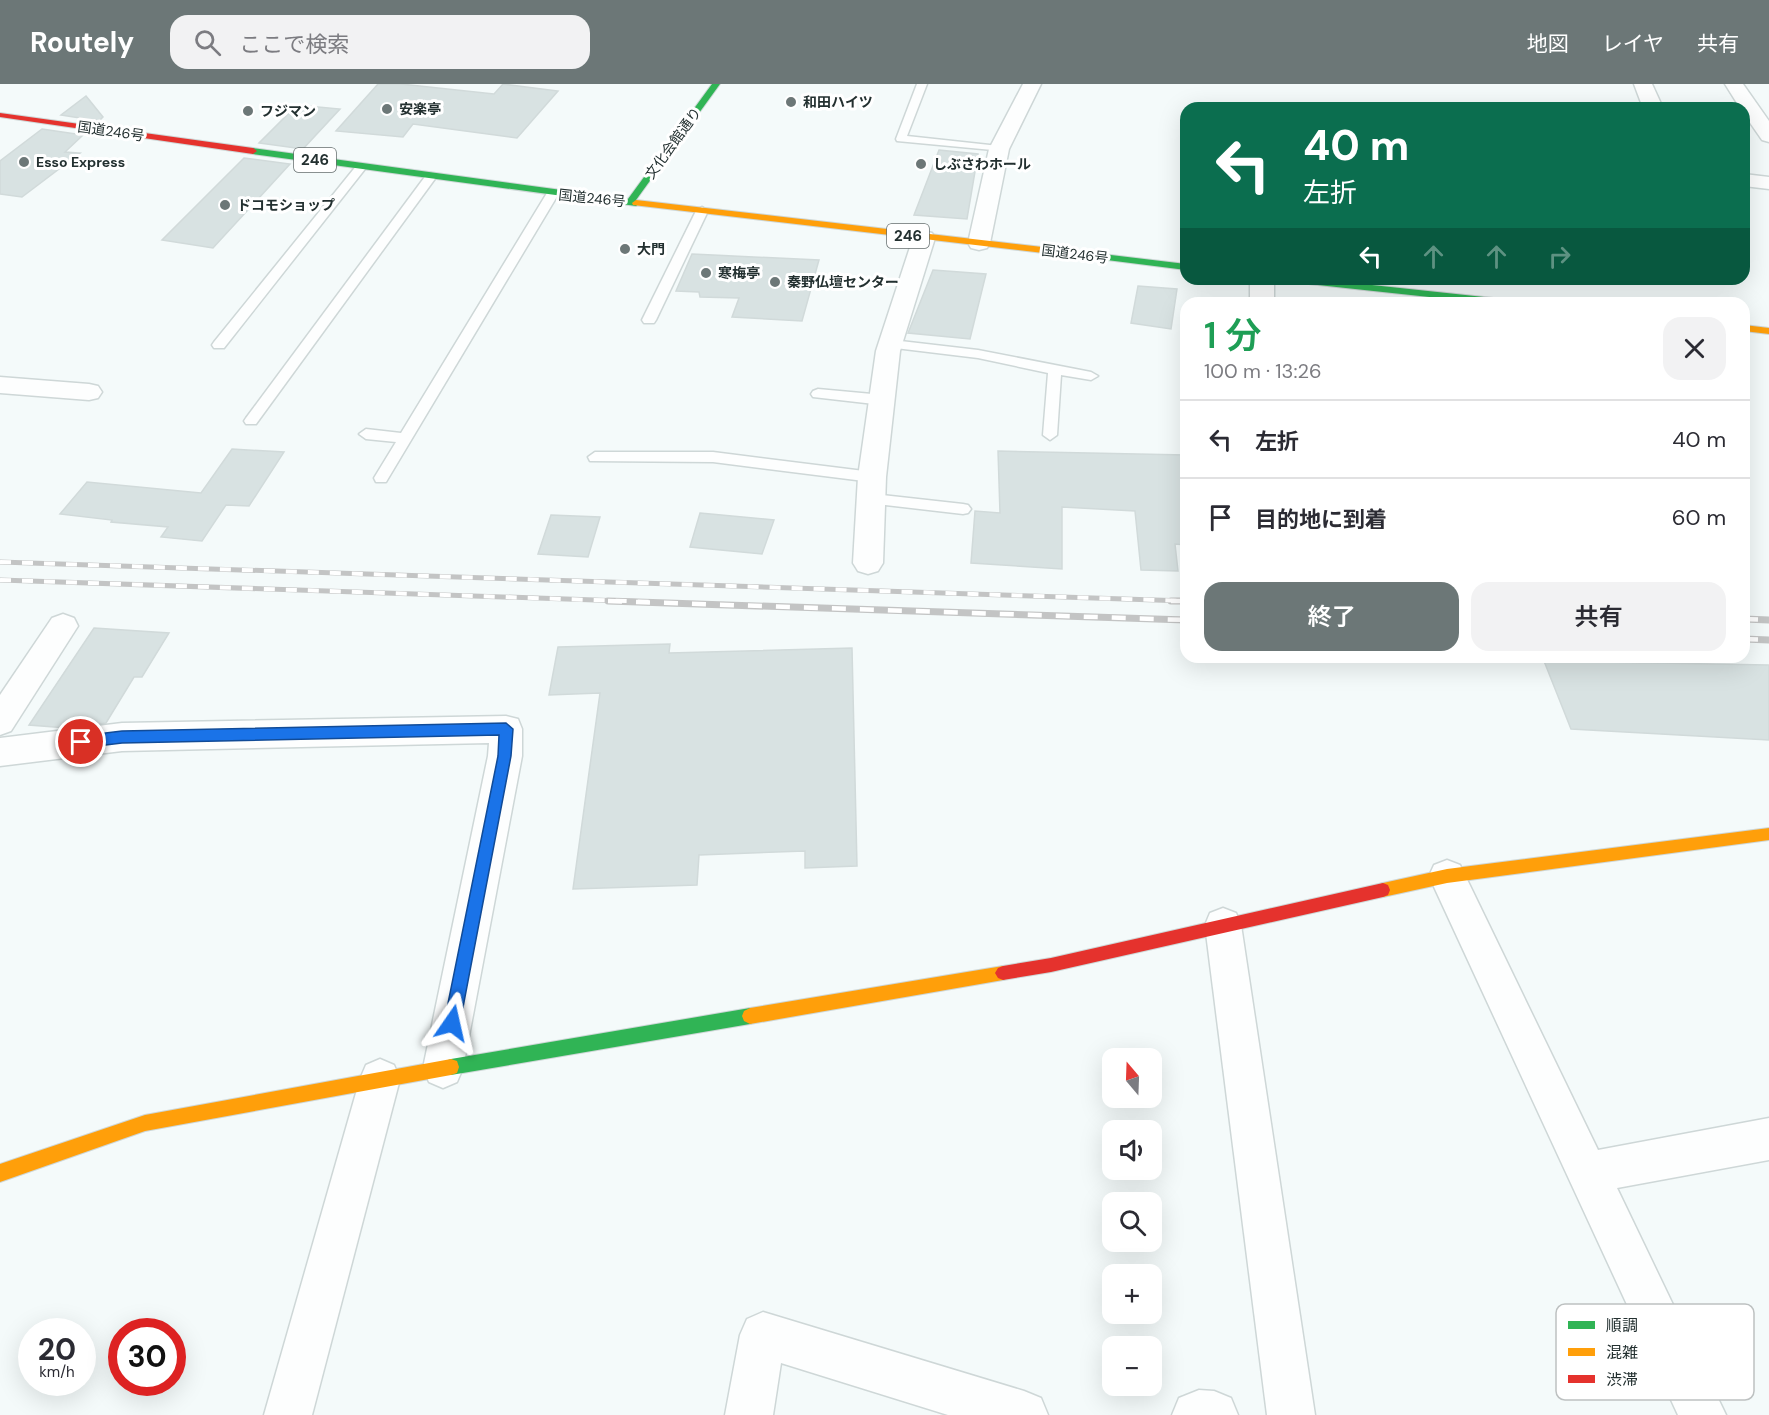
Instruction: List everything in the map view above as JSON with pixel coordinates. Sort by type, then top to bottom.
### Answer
[{"type":"main road","name":"文化会館通り","points":[[630,202],[716,84]]},
{"type":"main road","name":"国道246号","points":[[0,115],[553,193],[1180,266]]},
{"type":"main road","points":[[1346,285],[1456,297]]},
{"type":"main road","points":[[1750,329],[1769,331]]},
{"type":"main road","points":[[0,1173],[145,1123],[443,1068],[1051,965],[1447,876],[1769,834]]},
{"type":"street","points":[[979,243],[999,149],[1032,84]]},
{"type":"street","points":[[1643,84],[1650,102]]},
{"type":"street","points":[[1734,84],[1760,108],[1769,136]]},
{"type":"street","points":[[1750,181],[1769,183]]},
{"type":"street","points":[[868,563],[872,488],[888,351],[924,238]]},
{"type":"street","points":[[0,385],[89,392]]},
{"type":"street","points":[[0,723],[63,626]]},
{"type":"street","points":[[0,752],[122,737],[506,729],[505,756],[443,1068]]},
{"type":"street","points":[[1447,876],[1649,1304]]},
{"type":"street","points":[[1223,925],[1291,1415]]},
{"type":"street","points":[[288,1415],[380,1079]]},
{"type":"street","points":[[1587,1173],[1769,1139]]},
{"type":"street","points":[[749,1415],[763,1335],[1024,1415]]},
{"type":"street","points":[[1695,1400],[1702,1415]]},
{"type":"street","points":[[1196,1415],[1199,1413],[1214,1415]]},
{"type":"lane","points":[[922,84],[902,139],[999,149]]},
{"type":"lane","points":[[219,345],[361,167]]},
{"type":"lane","points":[[250,421],[431,176]]},
{"type":"lane","points":[[381,478],[553,193]]},
{"type":"lane","points":[[649,320],[702,211]]},
{"type":"lane","points":[[892,344],[978,354],[1091,376]]},
{"type":"lane","points":[[1050,435],[1055,370]]},
{"type":"lane","points":[[818,394],[883,400]]},
{"type":"lane","points":[[366,434],[405,438]]},
{"type":"lane","points":[[595,457],[713,457],[872,488],[963,509]]},
{"type":"building","points":[[378,84],[401,84],[494,94],[503,84],[558,91],[517,138],[413,124],[403,137],[336,131]]},
{"type":"building","points":[[86,96],[103,117],[99,121],[61,115]]},
{"type":"building","points":[[297,105],[340,109],[303,149],[259,143]]},
{"type":"building","points":[[42,129],[83,135],[65,152],[80,153],[22,197],[0,194],[0,161]]},
{"type":"building","points":[[939,150],[978,154],[967,219],[914,215]]},
{"type":"building","points":[[244,158],[290,164],[213,248],[162,240]]},
{"type":"building","points":[[692,254],[819,260],[802,321],[732,317],[739,298],[700,297],[699,292],[676,291]]},
{"type":"building","points":[[933,270],[986,274],[970,339],[908,333]]},
{"type":"building","points":[[1138,286],[1177,289],[1171,329],[1131,323]]},
{"type":"building","points":[[232,449],[284,452],[249,506],[226,505],[202,541],[161,537],[168,527],[111,522],[112,520],[60,514],[87,482],[201,493]]},
{"type":"building","points":[[998,451],[1180,455],[1180,544],[1175,544],[1178,571],[1141,570],[1135,511],[1062,507],[1062,569],[971,563],[975,511],[1000,513]]},
{"type":"building","points":[[700,513],[774,520],[762,554],[690,547]]},
{"type":"building","points":[[551,515],[600,517],[588,557],[538,554]]},
{"type":"building","points":[[94,628],[169,633],[142,677],[134,677],[106,723],[67,728],[29,725]]},
{"type":"building","points":[[670,644],[669,653],[852,648],[857,866],[805,868],[805,851],[699,855],[697,885],[573,889],[600,693],[549,695],[558,647]]},
{"type":"building","points":[[1545,663],[1769,665],[1769,740],[1571,729]]},
{"type":"railway","points":[[0,562],[1180,601]]},
{"type":"railway","points":[[0,580],[653,602]]},
{"type":"railway","points":[[608,601],[1180,620]]},
{"type":"railway","points":[[1171,601],[1180,601]]},
{"type":"railway","points":[[1750,619],[1769,620]]},
{"type":"railway","points":[[1750,639],[1769,640]]},
{"type":"traffic: fast","points":[[630,202],[716,84]]},
{"type":"traffic: fast","points":[[253,151],[636,203]]},
{"type":"traffic: fast","points":[[1086,255],[1180,266]]},
{"type":"traffic: fast","points":[[1346,285],[1456,297]]},
{"type":"traffic: fast","points":[[451,1067],[750,1016]]},
{"type":"traffic: slow","points":[[636,203],[1086,255]]},
{"type":"traffic: slow","points":[[1750,329],[1769,331]]},
{"type":"traffic: slow","points":[[1383,890],[1447,876],[1769,834]]},
{"type":"traffic: slow","points":[[750,1016],[1003,973]]},
{"type":"traffic: slow","points":[[0,1173],[145,1123],[451,1067]]},
{"type":"traffic: jam","points":[[0,115],[253,151]]},
{"type":"traffic: jam","points":[[1003,973],[1051,965],[1383,890]]},
{"type":"place","name":"和田ハイツ","points":[[791,102]]},
{"type":"place","name":"安楽亭","points":[[387,109]]},
{"type":"place","name":"フジマン","points":[[248,111]]},
{"type":"place","name":"Esso Express","points":[[24,162]]},
{"type":"place","name":"しぶさわホール","points":[[921,164]]},
{"type":"place","name":"ドコモショップ","points":[[225,205]]},
{"type":"place","name":"大門","points":[[625,249]]},
{"type":"place","name":"寒梅亭","points":[[706,273]]},
{"type":"place","name":"秦野仏壇センター","points":[[775,282]]},
{"type":"route","points":[[81,742],[122,737],[506,729],[505,756],[452,1023]]}]
